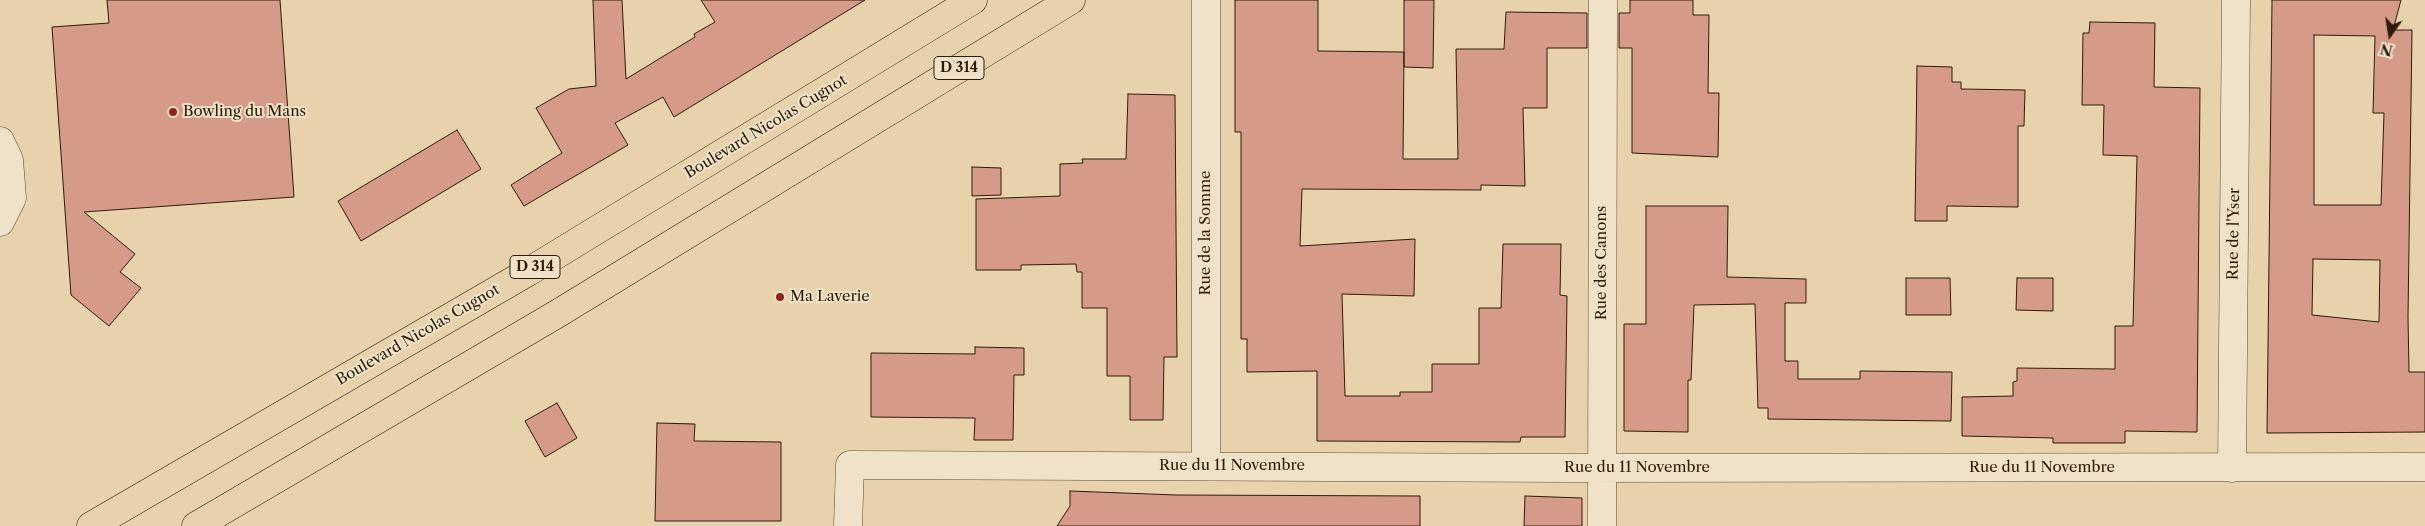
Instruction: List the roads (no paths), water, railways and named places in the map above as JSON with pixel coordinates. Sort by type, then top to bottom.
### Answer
[{"type":"main road","name":"Boulevard Nicolas Cugnot","points":[[91,526],[528,272],[974,0]]},
{"type":"main road","name":"D 314","points":[[196,526],[556,314],[1071,0]]},
{"type":"street","name":"Rue de la Somme","points":[[1206,0],[1206,466]]},
{"type":"street","name":"Rue des Canons","points":[[1602,526],[1603,0]]},
{"type":"street","name":"Rue de l'Yser","points":[[2232,468],[2236,0]]},
{"type":"street","points":[[0,141],[9,160],[12,198],[0,222]]},
{"type":"street","name":"Rue du 11 Novembre","points":[[848,526],[850,465],[1602,468],[2425,467]]},
{"type":"place","name":"Bowling du Mans","points":[[173,112]]},
{"type":"place","name":"Ma Laverie","points":[[780,297]]}]
